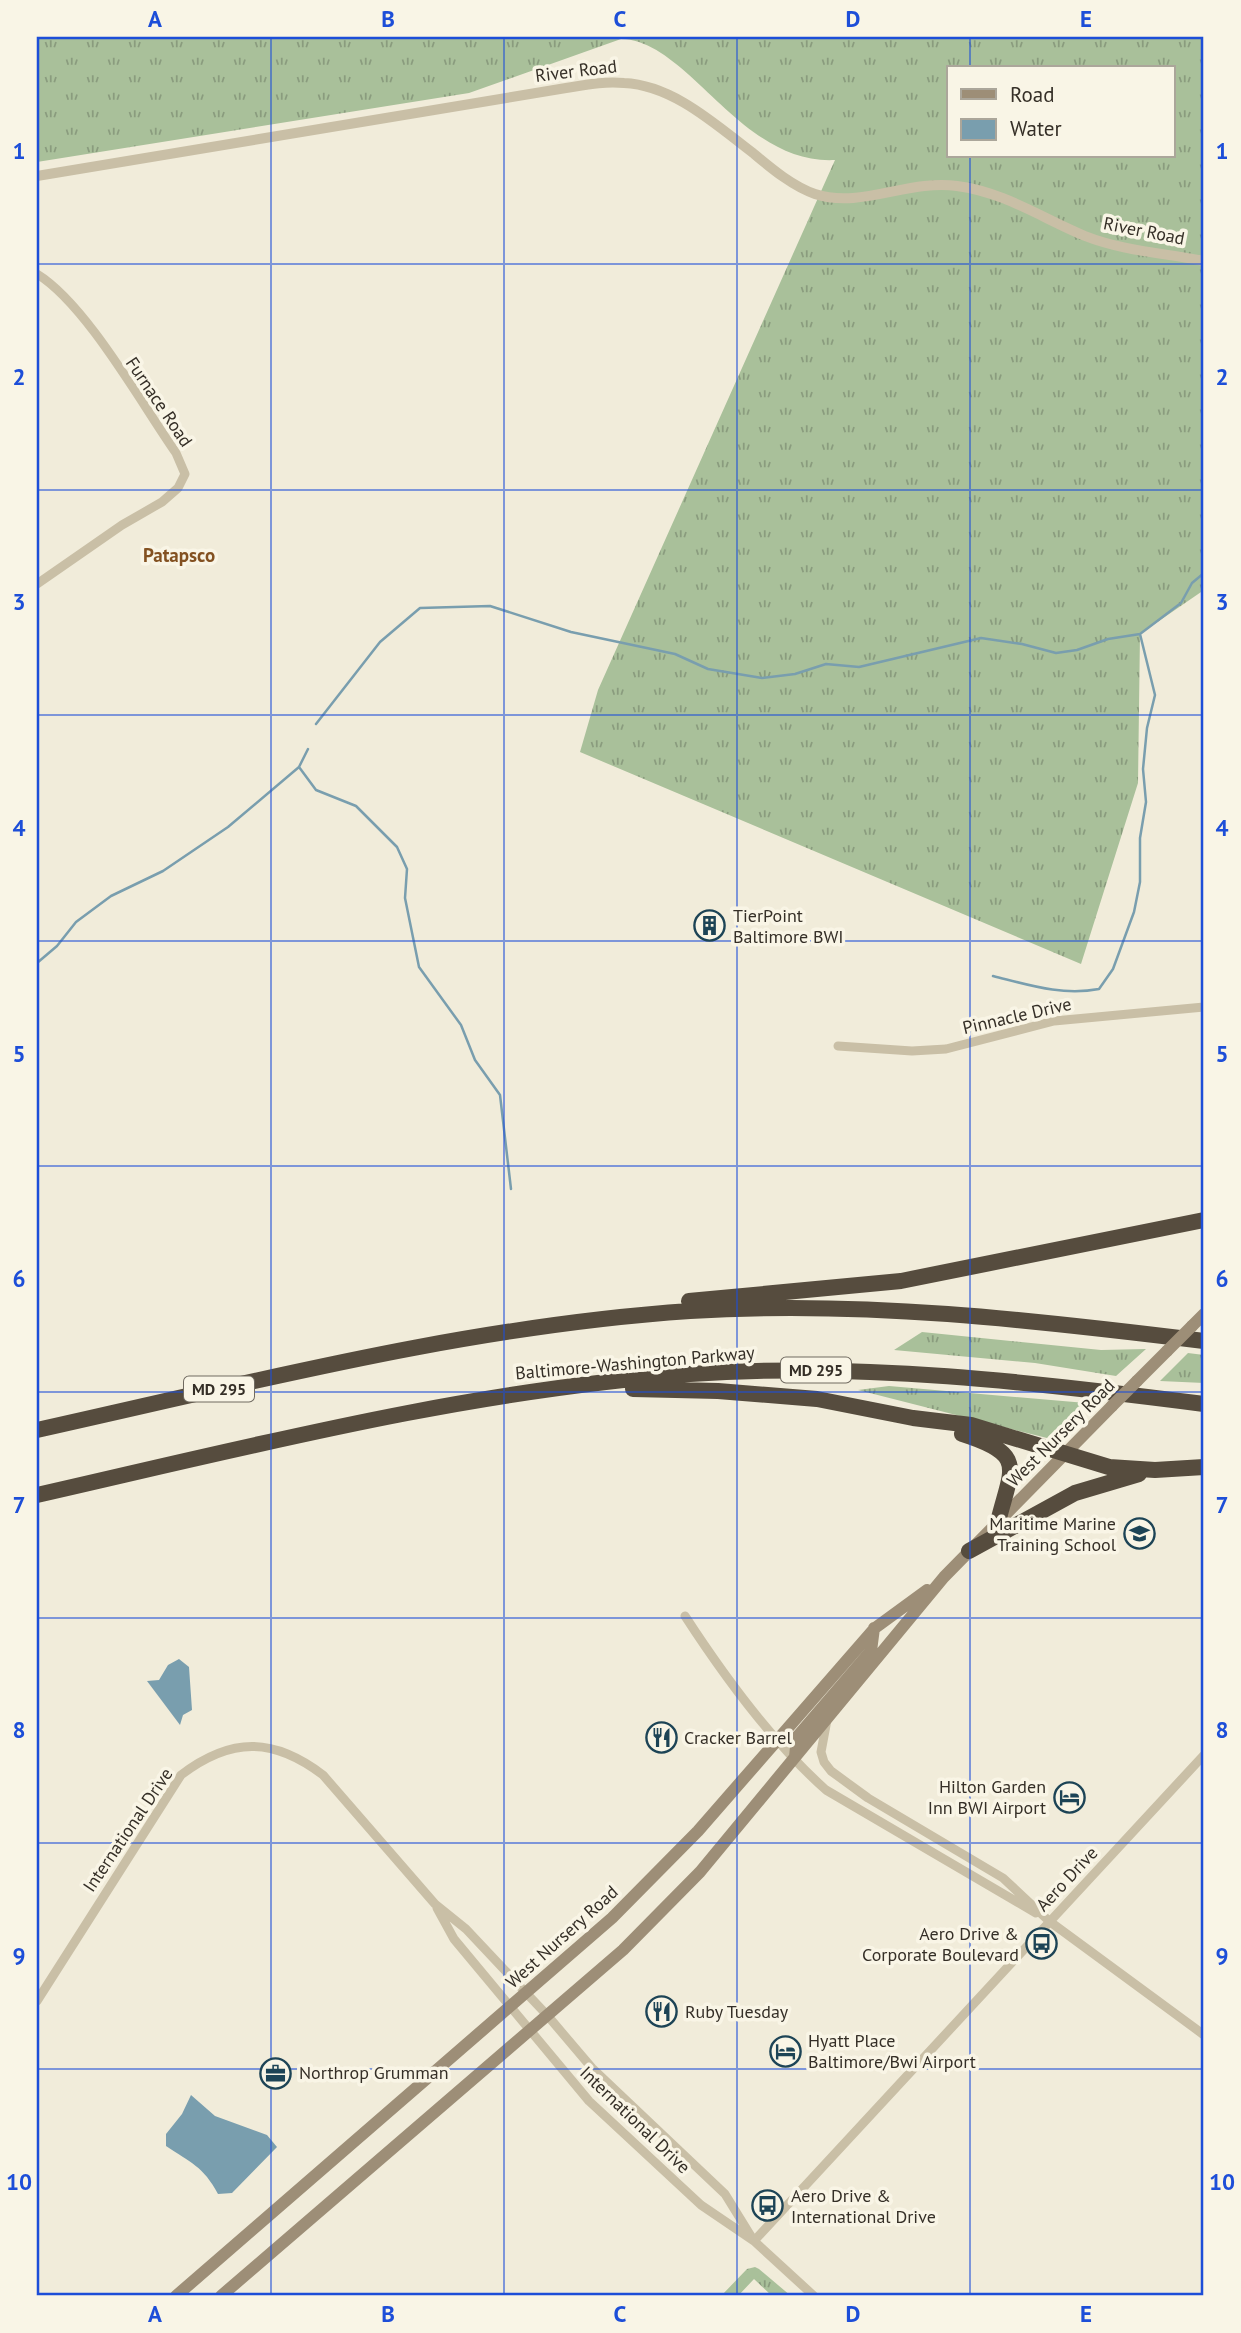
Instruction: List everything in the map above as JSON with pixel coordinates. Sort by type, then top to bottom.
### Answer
[{"type":"highway","points":[[511,1330],[597,1310],[901,1281],[1204,1220]]},
{"type":"highway","name":"MD 295","points":[[37,1430],[382,1352],[511,1330],[691,1311],[856,1308],[1037,1320],[1204,1341]]},
{"type":"highway","name":"Baltimore-Washington Parkway","points":[[37,1495],[344,1426],[429,1411],[492,1395],[600,1381],[783,1370],[924,1373],[1204,1404]]},
{"type":"highway","points":[[429,1411],[601,1390],[651,1388],[817,1399],[913,1418],[971,1425],[1109,1467],[1155,1470],[1204,1467]]},
{"type":"highway","points":[[913,1418],[985,1441],[1008,1460],[1012,1473],[998,1522]]},
{"type":"highway","points":[[969,1551],[1075,1493],[1155,1470]]},
{"type":"main road","name":"West Nursery Road","points":[[221,2296],[662,1913],[700,1872],[944,1577],[1204,1314]]},
{"type":"main road","name":"West Nursery Road","points":[[176,2296],[509,2008],[650,1881],[874,1628],[944,1577]]},
{"type":"main road","points":[[795,1758],[797,1737],[871,1651],[874,1628]]},
{"type":"street","name":"River Road","points":[[37,176],[566,88],[626,82],[650,88],[704,116],[771,168],[815,194],[854,198],[921,185],[959,186],[1018,204],[1107,244],[1204,261]]},
{"type":"street","name":"Furnace Road","points":[[37,274],[54,285],[80,314],[176,453],[185,474],[178,488],[162,502],[122,525],[37,584]]},
{"type":"street","name":"Pinnacle Drive","points":[[838,1046],[912,1051],[946,1049],[1054,1021],[1204,1007]]},
{"type":"street","points":[[685,1616],[735,1689],[826,1790],[1049,1921],[1204,2035]]},
{"type":"street","points":[[829,1715],[821,1752],[831,1771],[868,1798],[1003,1878],[1049,1921]]},
{"type":"street","name":"International Drive","points":[[37,2001],[181,1775],[217,1752],[263,1746],[302,1759],[323,1775],[435,1904],[466,1929],[547,2015],[592,2068],[725,2194],[754,2241]]},
{"type":"street","name":"Aero Drive","points":[[754,2241],[1204,1755]]},
{"type":"street","name":"International Drive","points":[[435,1904],[454,1939],[589,2101],[701,2205],[754,2241],[814,2296]]},
{"type":"green space","points":[[37,37],[1204,37],[1204,590],[1140,634],[1138,783],[1081,964],[580,752],[598,690],[835,160],[801,156],[771,143],[743,124],[670,59],[646,45],[621,39],[469,93],[37,162]]},
{"type":"green space","points":[[922,1332],[1101,1350],[1146,1349],[1116,1376],[1035,1363],[894,1350]]},
{"type":"green space","points":[[1188,1353],[1204,1355],[1204,1383],[1160,1381]]},
{"type":"green space","points":[[889,1386],[1086,1403],[1047,1438],[858,1390]]},
{"type":"green space","points":[[755,2267],[791,2296],[772,2296],[754,2279],[738,2296],[721,2296],[747,2269]]},
{"type":"water","points":[[179,1659],[189,1667],[192,1710],[183,1715],[180,1725],[147,1681],[159,1680],[168,1665]]},
{"type":"water","points":[[191,2095],[215,2116],[267,2135],[277,2147],[232,2193],[218,2194],[202,2171],[166,2146],[166,2134],[182,2114]]},
{"type":"waterway","points":[[316,724],[380,642],[420,608],[490,606],[571,632],[675,654],[708,669],[762,678],[795,674],[826,664],[859,667],[981,638],[1022,644],[1056,653],[1077,650],[1108,639],[1140,634],[1181,603],[1192,583],[1204,573]]},
{"type":"waterway","points":[[993,976],[1046,988],[1085,991],[1099,989],[1113,969],[1134,912],[1140,882],[1140,838],[1146,802],[1143,769],[1147,728],[1155,695],[1140,634]]},
{"type":"waterway","points":[[37,963],[57,946],[76,922],[111,896],[163,871],[228,827],[299,767],[308,749]]},
{"type":"waterway","points":[[299,767],[316,790],[356,806],[397,847],[407,869],[405,898],[419,967],[461,1025],[475,1060],[500,1095],[511,1189]]},
{"type":"place","name":"TierPoint Baltimore BWI","points":[[710,926]]},
{"type":"place","name":"Maritime Marine Training School","points":[[1139,1534]]},
{"type":"place","name":"Cracker Barrel","points":[[661,1738]]},
{"type":"place","name":"Hilton Garden Inn BWI Airport","points":[[1069,1797]]},
{"type":"place","name":"Aero Drive & Corporate Boulevard","points":[[1042,1944]]},
{"type":"place","name":"Ruby Tuesday","points":[[662,2012]]},
{"type":"place","name":"Hyatt Place Baltimore/Bwi Airport","points":[[785,2051]]},
{"type":"place","name":"Northrop Grumman","points":[[276,2073]]},
{"type":"place","name":"Aero Drive & International Drive","points":[[768,2206]]},
{"type":"district","name":"Patapsco","points":[[179,555]]}]
